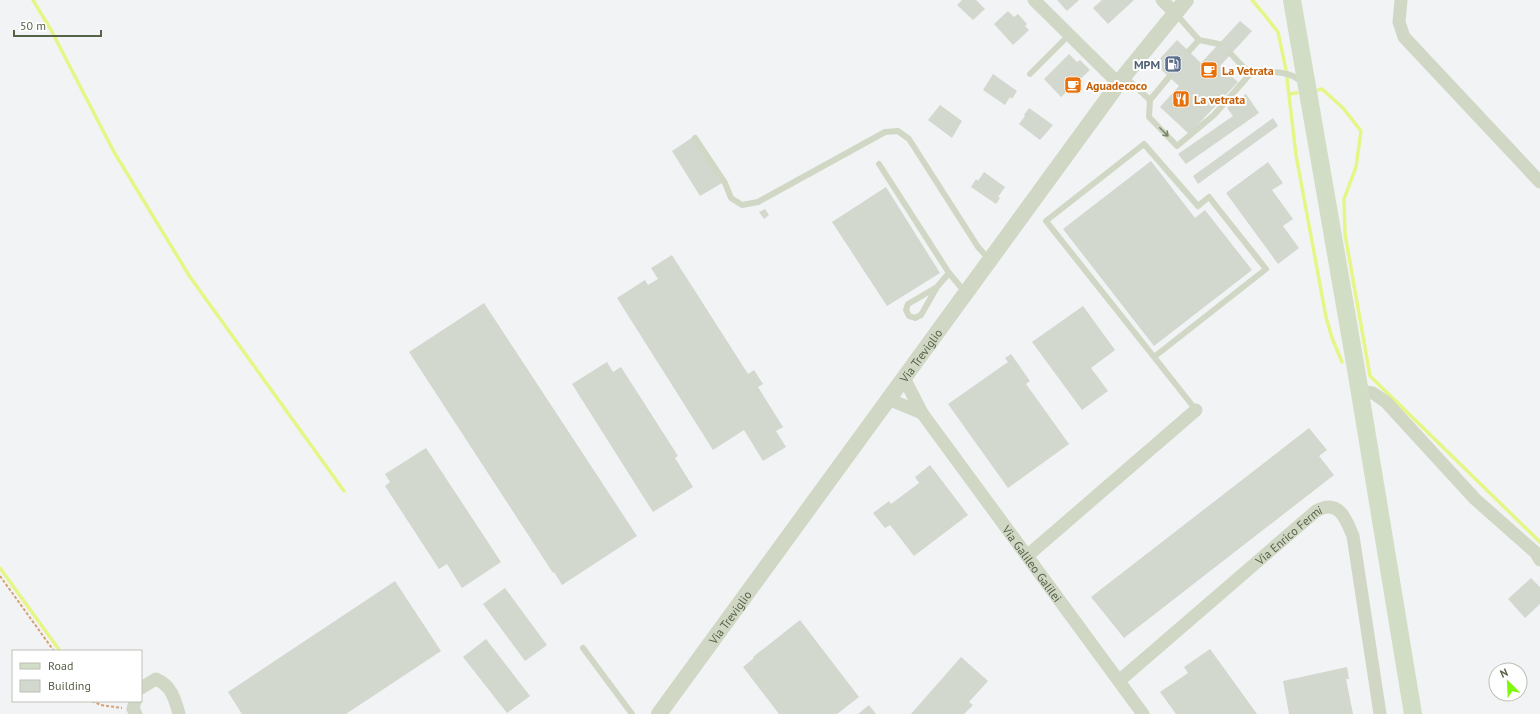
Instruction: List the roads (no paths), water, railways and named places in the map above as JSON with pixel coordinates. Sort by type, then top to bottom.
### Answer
[{"type":"main road","points":[[1292,0],[1413,714]]},
{"type":"street","points":[[1034,0],[1069,35],[1122,80]]},
{"type":"street","points":[[1162,0],[1175,12]]},
{"type":"street","name":"Via Treviglio","points":[[660,714],[888,399],[1122,80],[1186,0]]},
{"type":"street","points":[[1401,0],[1399,22],[1404,37],[1540,182]]},
{"type":"street","name":"Via Galileo Galilei","points":[[904,378],[922,413],[1143,714]]},
{"type":"street","points":[[1359,391],[1373,393],[1386,402],[1475,499],[1536,553],[1540,560]]},
{"type":"street","points":[[888,399],[922,413]]},
{"type":"street","points":[[1027,556],[1196,410]]},
{"type":"street","name":"Via Enrico Fermi","points":[[1119,681],[1316,511],[1332,506],[1338,509],[1343,515],[1353,536],[1380,714]]},
{"type":"street","points":[[142,687],[156,679],[164,682],[173,695],[178,714]]},
{"type":"lane","points":[[1175,12],[1199,40],[1219,44]]},
{"type":"lane","points":[[1030,74],[1069,35]]},
{"type":"lane","points":[[1189,52],[1199,40]]},
{"type":"lane","points":[[1231,54],[1250,74]]},
{"type":"lane","points":[[1169,77],[1150,100],[1149,117],[1177,146],[1214,115],[1250,74],[1277,71],[1300,80],[1307,89]]},
{"type":"lane","points":[[1122,80],[1150,100]]},
{"type":"lane","points":[[695,138],[725,183],[731,198],[742,205],[758,202],[885,132],[898,131],[909,139],[978,247],[990,260]]},
{"type":"lane","points":[[1154,357],[1266,269],[1209,197],[1198,206],[1144,144],[1046,221],[1196,410]]},
{"type":"lane","points":[[879,164],[949,274],[966,293]]},
{"type":"lane","points":[[937,287],[908,304],[906,310],[909,316],[915,318],[921,315],[937,287],[949,274]]},
{"type":"lane","points":[[583,648],[632,714]]},
{"type":"waterway","points":[[33,0],[51,30],[114,152],[190,277],[344,491]]},
{"type":"waterway","points":[[1252,0],[1278,32],[1286,70],[1296,155],[1326,317],[1332,338],[1342,362]]},
{"type":"waterway","points":[[1318,90],[1322,89],[1343,108],[1361,131],[1356,167],[1344,199],[1345,234],[1370,376],[1540,542]]},
{"type":"waterway","points":[[1289,94],[1297,93]]},
{"type":"waterway","points":[[0,568],[59,650]]},
{"type":"place","name":"MPM","points":[[1173,64]]},
{"type":"place","name":"La Vetrata","points":[[1209,70]]},
{"type":"place","name":"Aguadecoco","points":[[1073,85]]},
{"type":"place","name":"La vetrata","points":[[1181,99]]}]
